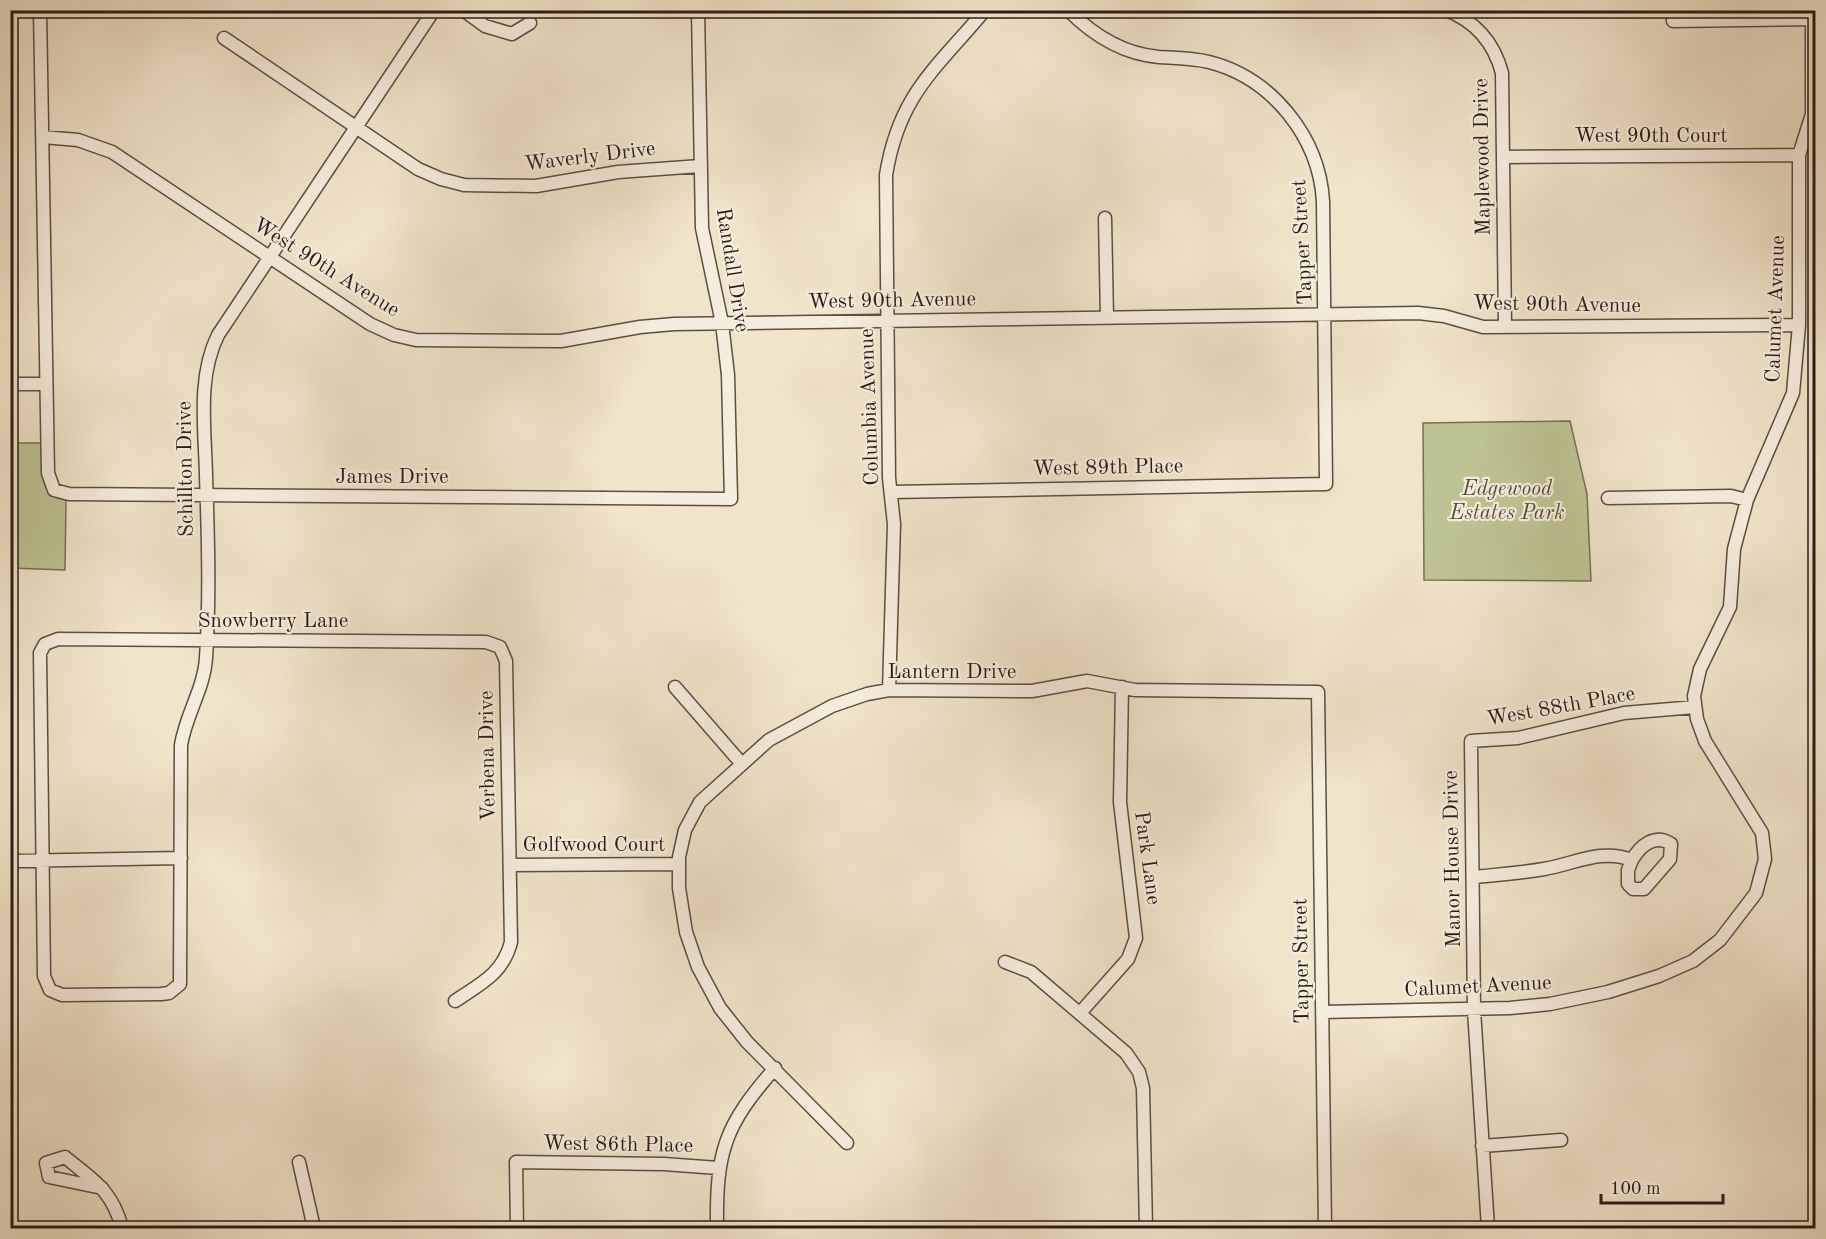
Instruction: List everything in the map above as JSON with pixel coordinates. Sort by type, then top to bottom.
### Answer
[{"type":"street","points":[[10,384],[46,384],[40,10]]},
{"type":"street","name":"Schillton Drive","points":[[42,860],[44,976],[50,990],[62,995],[161,994],[175,989],[182,978],[181,745],[185,724],[203,680],[207,640],[205,388],[210,352],[218,335],[269,256],[434,10]]},
{"type":"street","points":[[463,10],[485,26],[512,34],[530,23]]},
{"type":"street","name":"Randall Drive","points":[[698,10],[703,236],[722,323],[729,383],[731,499]]},
{"type":"street","name":"Columbia Avenue","points":[[889,690],[894,524],[891,492],[885,190],[892,141],[901,117],[925,77],[985,10]]},
{"type":"street","name":"Tapper Street","points":[[1068,10],[1094,34],[1128,51],[1159,57],[1193,59],[1232,70],[1271,97],[1296,122],[1315,157],[1322,186],[1326,484]]},
{"type":"street","name":"Maplewood Drive","points":[[1446,10],[1466,20],[1477,29],[1497,58],[1503,82],[1505,327]]},
{"type":"street","points":[[1673,16],[1813,16]]},
{"type":"street","name":"Calumet Avenue","points":[[1322,1012],[1474,1010],[1572,1000],[1625,987],[1676,969],[1707,952],[1749,903],[1764,870],[1762,833],[1705,741],[1695,707],[1700,669],[1730,607],[1734,549],[1747,500],[1793,393],[1799,325],[1799,155],[1812,114],[1813,16]]},
{"type":"street","name":"Waverly Drive","points":[[224,38],[426,173],[450,182],[471,185],[550,185],[618,172],[700,166]]},
{"type":"street","name":"West 90th Avenue","points":[[43,137],[78,140],[111,152],[369,324],[394,335],[416,340],[561,341],[650,325],[1325,314],[1427,313],[1475,326],[1505,327],[1799,325]]},
{"type":"street","name":"West 90th Court","points":[[1504,157],[1799,155]]},
{"type":"street","points":[[1105,218],[1107,318]]},
{"type":"street","name":"James Drive","points":[[46,384],[48,473],[54,490],[69,494],[731,499]]},
{"type":"street","name":"West 89th Place","points":[[891,492],[1326,484]]},
{"type":"street","points":[[1608,498],[1731,496],[1747,500]]},
{"type":"street","name":"Snowberry Lane","points":[[42,860],[40,653],[45,644],[58,639],[486,642],[500,647]]},
{"type":"street","name":"Verbena Drive","points":[[455,1001],[490,979],[506,957],[512,935],[506,661],[500,647]]},
{"type":"street","name":"Lantern Drive","points":[[847,1143],[730,1021],[698,967],[682,914],[678,864],[681,840],[696,808],[741,764],[776,735],[808,717],[852,698],[889,690],[1032,690],[1087,681],[1122,687],[1183,692],[1318,692]]},
{"type":"street","points":[[675,687],[741,764]]},
{"type":"street","name":"Park Lane","points":[[1080,1013],[1132,953],[1136,938],[1137,923],[1120,802],[1122,687]]},
{"type":"street","name":"Tapper Street","points":[[1318,692],[1324,1228]]},
{"type":"street","name":"West 88th Place","points":[[1471,741],[1495,741],[1530,736],[1624,713],[1695,707]]},
{"type":"street","name":"Manor House Drive","points":[[1471,741],[1474,1010],[1488,1228]]},
{"type":"street","points":[[1474,877],[1544,869],[1600,855],[1614,855],[1632,860]]},
{"type":"street","points":[[10,861],[181,858]]},
{"type":"street","name":"Golfwood Court","points":[[510,865],[678,864]]},
{"type":"street","points":[[1005,962],[1031,972],[1080,1013],[1126,1053],[1141,1077],[1146,1228]]},
{"type":"street","points":[[717,1228],[718,1168],[727,1135],[738,1113],[775,1068]]},
{"type":"street","points":[[1482,1146],[1561,1140]]},
{"type":"street","points":[[299,1162],[314,1228]]},
{"type":"street","name":"West 86th Place","points":[[517,1228],[516,1162],[664,1164],[718,1168]]},
{"type":"street","points":[[102,1188],[115,1203],[122,1228]]},
{"type":"green space","name":"Edgewood Estates Park","points":[[1570,421],[1587,494],[1591,581],[1424,580],[1423,423]]},
{"type":"green space","points":[[11,443],[42,443],[42,470],[46,486],[57,497],[66,500],[65,570],[11,568]]}]
